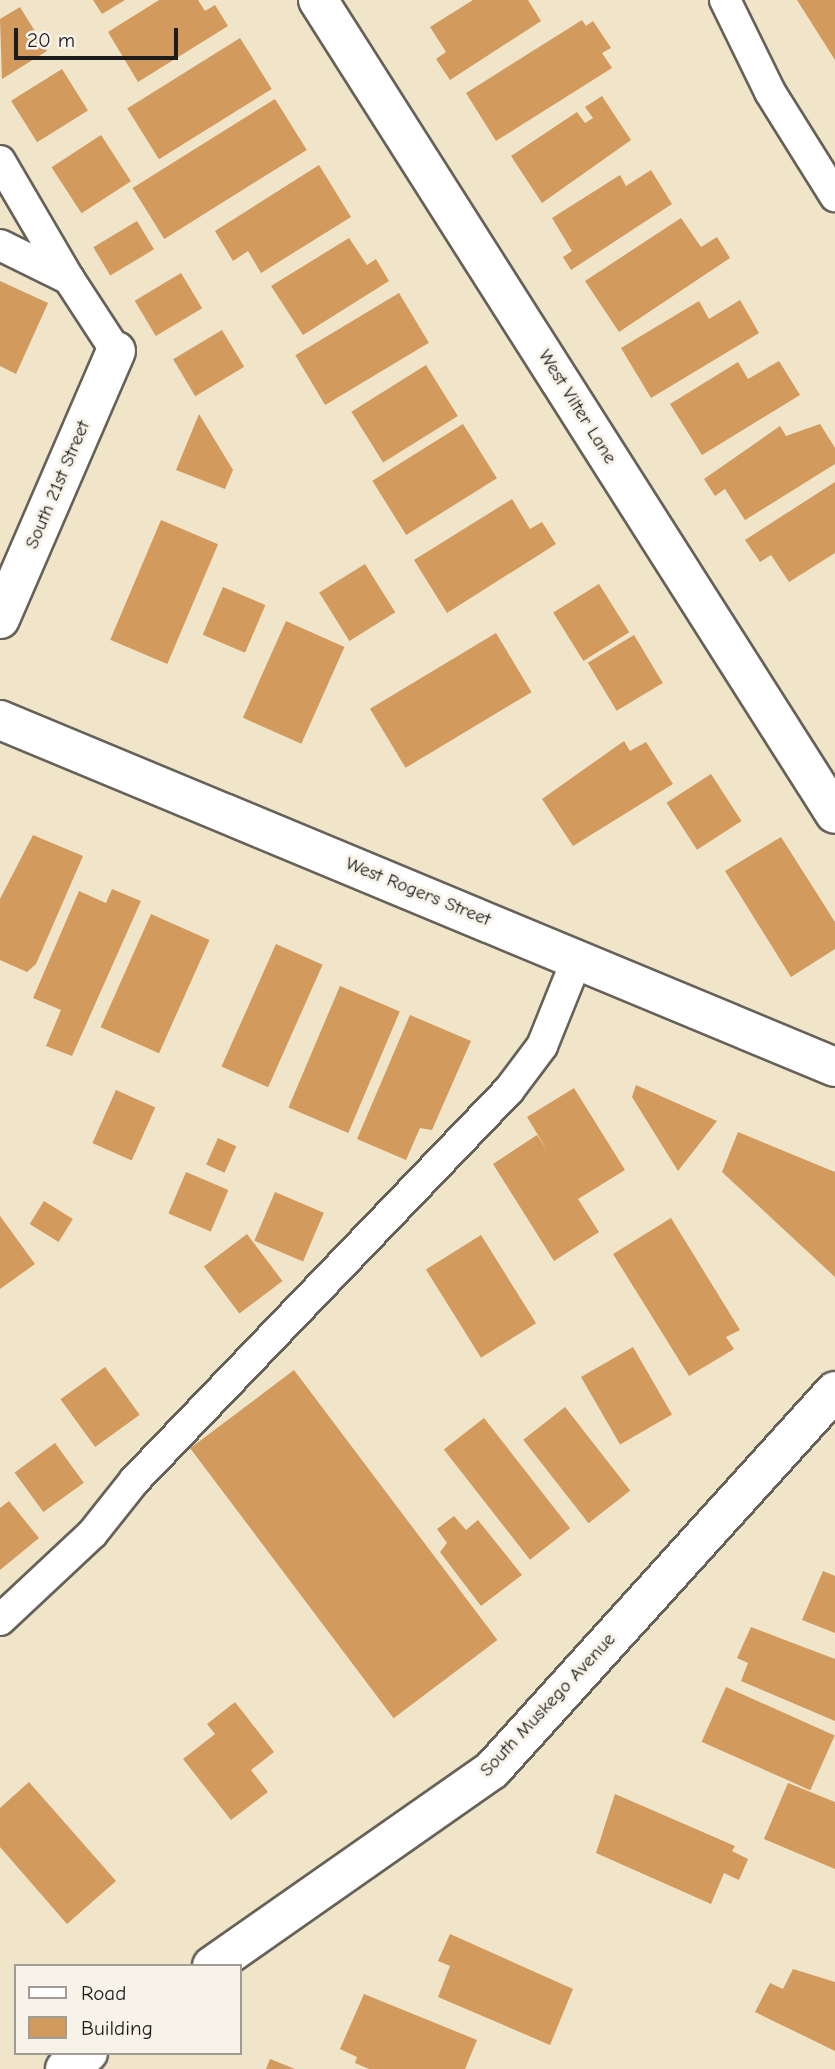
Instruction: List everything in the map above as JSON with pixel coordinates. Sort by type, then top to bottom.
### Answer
[{"type":"street","name":"West Vilter Lane","points":[[318,0],[835,814]]},
{"type":"street","name":"South 21st Street","points":[[0,619],[116,351]]},
{"type":"street","name":"West Rogers Street","points":[[0,720],[578,957],[835,1067]]},
{"type":"street","name":"South Muskego Avenue","points":[[215,1964],[492,1770],[835,1391]]},
{"type":"street","points":[[65,2069],[85,2055]]},
{"type":"lane","points":[[725,0],[770,92],[835,196]]},
{"type":"lane","points":[[0,161],[69,279],[116,351]]},
{"type":"lane","points":[[0,246],[69,279]]},
{"type":"lane","points":[[0,1620],[92,1534],[135,1480],[509,1090],[542,1046],[578,957]]},
{"type":"building","points":[[93,0],[125,0],[102,14]]},
{"type":"building","points":[[159,0],[198,0],[205,11],[215,5],[228,26],[138,82],[108,32]]},
{"type":"building","points":[[473,0],[528,0],[541,21],[450,80],[436,59],[446,52],[430,27]]},
{"type":"building","points":[[797,0],[835,0],[835,60]]},
{"type":"building","points":[[20,7],[47,51],[2,79],[0,19]]},
{"type":"building","points":[[582,20],[586,26],[593,21],[611,48],[602,53],[612,68],[496,141],[466,93]]},
{"type":"building","points":[[240,38],[272,89],[159,159],[127,108]]},
{"type":"building","points":[[62,69],[88,111],[37,142],[11,101]]},
{"type":"building","points":[[602,96],[631,140],[542,203],[511,156],[577,112],[585,123],[593,118],[585,107]]},
{"type":"building","points":[[275,99],[307,150],[164,239],[133,188]]},
{"type":"building","points":[[101,135],[131,181],[81,213],[52,167]]},
{"type":"building","points":[[319,165],[351,217],[261,273],[248,251],[233,261],[215,231]]},
{"type":"building","points":[[651,170],[672,204],[571,270],[563,257],[572,251],[552,218],[620,175],[626,186]]},
{"type":"building","points":[[681,218],[701,247],[717,237],[730,258],[619,332],[585,281]]},
{"type":"building","points":[[137,221],[154,249],[110,276],[93,247]]},
{"type":"building","points":[[349,238],[367,265],[376,259],[389,281],[303,335],[271,286]]},
{"type":"building","points":[[181,273],[202,308],[156,336],[135,301]]},
{"type":"building","points":[[0,281],[48,303],[16,374],[0,366]]},
{"type":"building","points":[[399,293],[429,343],[325,405],[295,355]]},
{"type":"building","points":[[740,300],[759,333],[651,398],[621,348],[699,301],[709,319]]},
{"type":"building","points":[[222,330],[244,367],[195,396],[173,359]]},
{"type":"building","points":[[779,361],[800,395],[702,455],[670,404],[738,362],[748,379]]},
{"type":"building","points":[[426,365],[458,416],[383,463],[351,412]]},
{"type":"building","points":[[199,414],[233,470],[225,489],[176,470]]},
{"type":"building","points":[[463,424],[497,478],[406,535],[372,481]]},
{"type":"building","points":[[820,424],[835,448],[835,464],[745,520],[725,489],[715,496],[704,479],[780,426],[786,436]]},
{"type":"building","points":[[835,482],[835,553],[789,582],[771,555],[760,562],[745,540]]},
{"type":"building","points":[[512,499],[530,529],[542,522],[556,544],[447,613],[414,560]]},
{"type":"building","points":[[161,520],[218,544],[167,664],[110,640]]},
{"type":"building","points":[[365,564],[395,612],[349,641],[319,593]]},
{"type":"building","points":[[599,584],[629,632],[583,661],[553,613]]},
{"type":"building","points":[[223,587],[265,605],[245,653],[203,635]]},
{"type":"building","points":[[286,621],[344,647],[301,744],[243,718]]},
{"type":"building","points":[[496,633],[532,692],[406,768],[370,709]]},
{"type":"building","points":[[634,635],[663,683],[617,711],[588,663]]},
{"type":"building","points":[[624,741],[630,751],[646,742],[673,784],[573,846],[542,799]]},
{"type":"building","points":[[711,774],[741,821],[697,850],[667,803]]},
{"type":"building","points":[[33,835],[83,856],[36,964],[27,972],[0,960],[0,899]]},
{"type":"building","points":[[781,837],[835,922],[835,949],[791,977],[725,871]]},
{"type":"building","points":[[112,889],[141,901],[72,1056],[46,1046],[61,1010],[33,998],[79,891],[106,903]]},
{"type":"building","points":[[151,914],[209,940],[159,1053],[101,1027]]},
{"type":"building","points":[[276,944],[323,965],[268,1087],[221,1066]]},
{"type":"building","points":[[340,986],[400,1011],[348,1133],[288,1108]]},
{"type":"building","points":[[410,1015],[471,1041],[432,1130],[420,1128],[406,1160],[357,1139]]},
{"type":"building","points":[[636,1085],[717,1121],[678,1171],[632,1097]]},
{"type":"building","points":[[574,1088],[625,1170],[578,1199],[599,1232],[554,1261],[493,1164],[537,1135],[547,1150],[527,1117]]},
{"type":"building","points":[[116,1090],[155,1107],[132,1160],[92,1143]]},
{"type":"building","points":[[738,1132],[835,1172],[835,1277],[722,1172]]},
{"type":"building","points":[[218,1138],[236,1146],[224,1173],[206,1164]]},
{"type":"building","points":[[186,1172],[228,1190],[211,1231],[168,1213]]},
{"type":"building","points":[[275,1192],[324,1213],[303,1261],[254,1241]]},
{"type":"building","points":[[44,1201],[73,1219],[59,1242],[30,1224]]},
{"type":"building","points":[[0,1216],[35,1264],[0,1289]]},
{"type":"building","points":[[671,1218],[740,1330],[726,1337],[734,1349],[689,1376],[613,1254]]},
{"type":"building","points":[[247,1234],[283,1281],[239,1314],[204,1266]]},
{"type":"building","points":[[481,1235],[536,1323],[481,1358],[426,1269]]},
{"type":"building","points":[[633,1347],[672,1415],[620,1445],[581,1377]]},
{"type":"building","points":[[105,1367],[140,1415],[95,1447],[61,1399]]},
{"type":"building","points":[[294,1370],[497,1640],[394,1718],[190,1448]]},
{"type":"building","points":[[565,1407],[630,1491],[588,1523],[523,1440]]},
{"type":"building","points":[[484,1418],[570,1528],[530,1560],[444,1449]]},
{"type":"building","points":[[55,1443],[84,1483],[43,1512],[15,1472]]},
{"type":"building","points":[[9,1501],[39,1538],[0,1570],[0,1508]]},
{"type":"building","points":[[454,1516],[466,1530],[478,1520],[522,1575],[481,1606],[440,1552],[447,1543],[437,1529]]},
{"type":"building","points":[[823,1571],[835,1576],[835,1633],[802,1620]]},
{"type":"building","points":[[751,1627],[835,1659],[835,1721],[741,1681],[748,1663],[737,1658]]},
{"type":"building","points":[[726,1687],[835,1735],[810,1790],[702,1742]]},
{"type":"building","points":[[235,1702],[274,1752],[251,1770],[268,1792],[231,1820],[183,1759],[215,1734],[207,1724]]},
{"type":"building","points":[[29,1782],[116,1881],[67,1924],[0,1847],[0,1808]]},
{"type":"building","points":[[788,1783],[835,1802],[835,1869],[764,1839]]},
{"type":"building","points":[[615,1794],[735,1846],[732,1851],[748,1859],[739,1880],[724,1873],[711,1904],[596,1853]]},
{"type":"building","points":[[450,1934],[573,1989],[550,2045],[438,1997],[450,1966],[438,1961]]},
{"type":"building","points":[[793,1969],[835,1982],[835,2051],[755,2012],[770,1983],[783,1989]]},
{"type":"building","points":[[364,1994],[477,2040],[465,2069],[369,2069],[355,2063],[357,2057],[340,2049]]},
{"type":"building","points":[[270,2059],[295,2069],[266,2069]]}]
